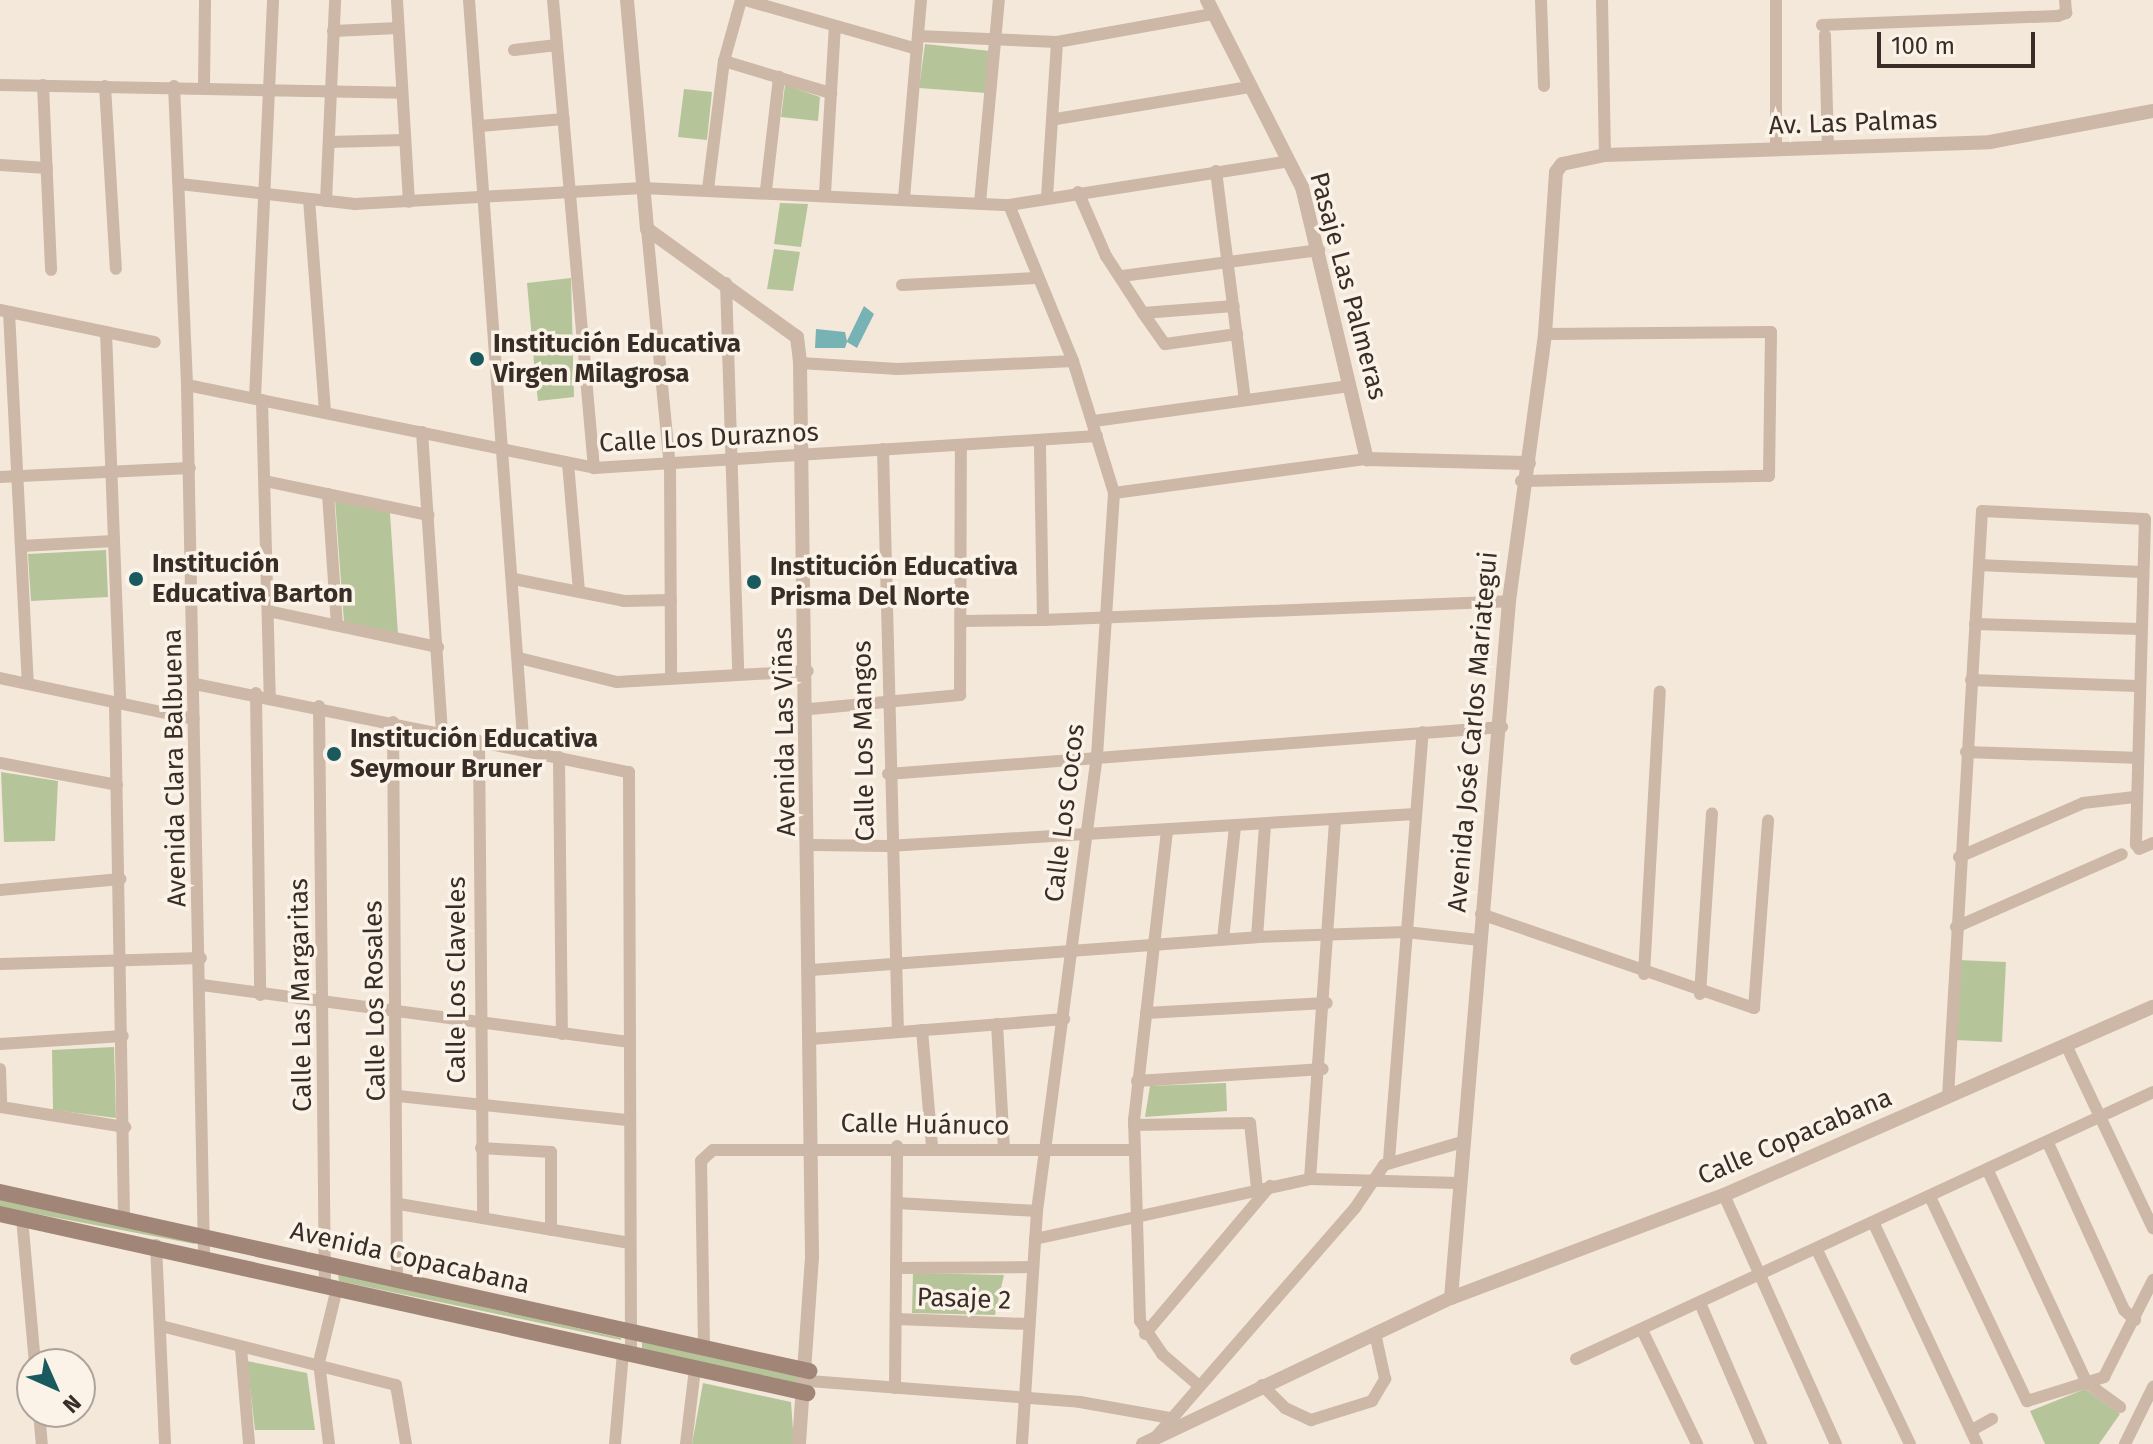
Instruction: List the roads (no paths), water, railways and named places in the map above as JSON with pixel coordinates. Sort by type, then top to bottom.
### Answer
[{"type":"main road","name":"Avenida Copacabana","points":[[0,1192],[631,1331],[704,1349],[808,1381]]},
{"type":"main road","name":"Avenida Copacabana","points":[[0,1214],[156,1245],[695,1369],[808,1381]]},
{"type":"street","points":[[204,86],[205,0]]},
{"type":"street","points":[[260,995],[263,694],[268,611],[265,481],[259,399],[273,0]]},
{"type":"street","points":[[326,201],[335,0]]},
{"type":"street","points":[[397,0],[409,202]]},
{"type":"street","points":[[469,0],[514,579],[524,750]]},
{"type":"street","points":[[553,0],[594,468]]},
{"type":"street","points":[[627,0],[670,466],[671,677]]},
{"type":"street","points":[[708,189],[724,61],[743,0],[835,27],[918,42],[995,44],[1057,42],[1210,7]]},
{"type":"street","points":[[904,198],[921,0]]},
{"type":"street","points":[[980,203],[999,0]]},
{"type":"street","points":[[1541,0],[1544,86]]},
{"type":"street","points":[[1602,0],[1605,155]]},
{"type":"street","points":[[1776,0],[1776,149]]},
{"type":"street","points":[[1828,147],[1823,30],[2058,16],[2066,13],[2065,0]]},
{"type":"street","name":"Pasaje Las Palmeras","points":[[1210,7],[1289,161],[1319,250],[1367,459]]},
{"type":"street","points":[[825,193],[835,27]]},
{"type":"street","points":[[333,31],[398,28]]},
{"type":"street","points":[[1047,197],[1056,119],[1057,42]]},
{"type":"street","points":[[514,50],[557,45]]},
{"type":"street","points":[[724,61],[831,93]]},
{"type":"street","points":[[766,190],[779,77]]},
{"type":"street","points":[[0,85],[204,86],[402,93]]},
{"type":"street","points":[[43,85],[51,270]]},
{"type":"street","points":[[105,86],[116,269]]},
{"type":"street","name":"Avenida Clara Balbuena","points":[[174,86],[190,468],[202,985],[204,1257]]},
{"type":"street","points":[[1056,119],[1249,87]]},
{"type":"street","name":"Av. Las Palmas","points":[[1556,172],[1605,155],[1990,142],[2153,111]]},
{"type":"street","points":[[480,126],[564,119]]},
{"type":"street","points":[[329,142],[405,140]]},
{"type":"street","points":[[180,184],[326,201],[409,202],[643,188],[766,190],[1009,205],[1289,161]]},
{"type":"street","points":[[0,165],[47,168]]},
{"type":"street","points":[[1216,171],[1245,399]]},
{"type":"street","name":"Avenida José Carlos Mariategui","points":[[1451,1298],[1478,940],[1502,727],[1509,601],[1521,481],[1529,463],[1545,334],[1556,172]]},
{"type":"street","points":[[1078,192],[1143,313],[1165,344],[1237,334]]},
{"type":"street","points":[[309,199],[325,412]]},
{"type":"street","name":"Calle Los Cocos","points":[[1009,205],[1073,361],[1114,493],[1097,755],[1037,1211],[1022,1444]]},
{"type":"street","name":"Avenida Las Viñas","points":[[647,229],[797,337],[812,845],[808,1381],[799,1444]]},
{"type":"street","points":[[1122,276],[1319,250]]},
{"type":"street","points":[[902,285],[1037,278]]},
{"type":"street","points":[[726,283],[735,461],[738,672]]},
{"type":"street","points":[[1143,313],[1234,306]]},
{"type":"street","points":[[28,683],[5,311],[155,342]]},
{"type":"street","points":[[106,332],[118,702],[124,1218]]},
{"type":"street","points":[[1521,481],[1769,476],[1771,332],[1545,334]]},
{"type":"street","points":[[800,363],[898,369],[1073,361]]},
{"type":"street","name":"Calle Los Duraznos","points":[[187,385],[594,468],[801,458],[883,449],[1097,436]]},
{"type":"street","points":[[1094,421],[1350,386]]},
{"type":"street","points":[[422,432],[442,733]]},
{"type":"street","points":[[1040,440],[1043,620]]},
{"type":"street","points":[[810,709],[960,695],[961,445]]},
{"type":"street","name":"Calle Los Mangos","points":[[883,449],[891,963],[898,1032]]},
{"type":"street","points":[[1114,493],[1367,459],[1529,463]]},
{"type":"street","points":[[568,463],[579,592]]},
{"type":"street","points":[[0,477],[190,468]]},
{"type":"street","points":[[265,481],[428,515]]},
{"type":"street","points":[[328,494],[337,625]]},
{"type":"street","points":[[1948,1097],[1959,857],[1982,511],[2145,519],[2134,758],[2137,847],[2153,843]]},
{"type":"street","points":[[21,546],[114,541]]},
{"type":"street","points":[[1979,565],[2142,572]]},
{"type":"street","points":[[514,579],[579,592],[671,600]]},
{"type":"street","points":[[961,621],[1108,622],[1509,601]]},
{"type":"street","points":[[268,611],[438,647]]},
{"type":"street","points":[[1975,624],[2140,629]]},
{"type":"street","points":[[519,658],[617,682],[738,672],[808,671]]},
{"type":"street","points":[[0,678],[194,719]]},
{"type":"street","points":[[1971,680],[2137,686]]},
{"type":"street","points":[[195,684],[263,694],[629,772],[630,1042],[627,1120],[631,1331],[615,1444]]},
{"type":"street","points":[[1644,974],[1660,691]]},
{"type":"street","name":"Calle Las Margaritas","points":[[319,706],[325,1264],[331,1286],[319,1362]]},
{"type":"street","name":"Calle Los Rosales","points":[[393,722],[398,1015],[397,1280]]},
{"type":"street","points":[[888,774],[1043,765],[1097,755],[1502,727]]},
{"type":"street","points":[[1149,1442],[1389,1160],[1423,732]]},
{"type":"street","name":"Calle Los Claveles","points":[[479,741],[478,1021],[483,1218]]},
{"type":"street","points":[[1966,752],[2134,758]]},
{"type":"street","points":[[559,757],[562,1034]]},
{"type":"street","points":[[0,763],[117,785]]},
{"type":"street","points":[[1959,857],[2083,803],[2135,797]]},
{"type":"street","points":[[1700,994],[1712,813]]},
{"type":"street","points":[[812,845],[888,846],[1084,836],[1415,814]]},
{"type":"street","points":[[1310,1179],[1323,1069],[1335,821]]},
{"type":"street","points":[[1481,914],[1745,1011],[1758,1001],[1768,821]]},
{"type":"street","points":[[1257,937],[1265,825]]},
{"type":"street","points":[[1223,939],[1235,826]]},
{"type":"street","points":[[1167,831],[1137,1081],[1134,1125],[1137,1219],[1145,1334],[1197,1384]]},
{"type":"street","points":[[1956,927],[2122,854]]},
{"type":"street","points":[[0,890],[120,879]]},
{"type":"street","points":[[811,970],[1257,937],[1406,932],[1478,940]]},
{"type":"street","points":[[0,964],[201,958]]},
{"type":"street","points":[[202,985],[324,1006],[478,1021],[630,1042]]},
{"type":"street","points":[[1146,1013],[1327,1003]]},
{"type":"street","name":"Calle Copacabana","points":[[1149,1442],[1262,1385],[1451,1298],[1724,1195],[2153,1007]]},
{"type":"street","points":[[811,1039],[1064,1019]]},
{"type":"street","points":[[997,1024],[1004,1148]]},
{"type":"street","points":[[922,1030],[932,1147]]},
{"type":"street","points":[[0,1044],[123,1036]]},
{"type":"street","points":[[2066,1045],[2153,1228]]},
{"type":"street","points":[[0,1069],[1,1107],[125,1127]]},
{"type":"street","points":[[1137,1081],[1323,1069]]},
{"type":"street","points":[[1576,1359],[1989,1173],[2153,1092]]},
{"type":"street","points":[[398,1096],[480,1102],[627,1120]]},
{"type":"street","points":[[1134,1125],[1250,1123],[1264,1188]]},
{"type":"street","points":[[1389,1160],[1462,1142]]},
{"type":"street","points":[[2048,1143],[2124,1310],[2135,1320]]},
{"type":"street","name":"Calle Huánuco","points":[[704,1349],[701,1161],[713,1150],[811,1145],[1135,1150]]},
{"type":"street","points":[[895,1388],[897,1146]]},
{"type":"street","points":[[481,1148],[551,1152],[551,1230]]},
{"type":"street","points":[[1989,1173],[2087,1383],[2120,1407]]},
{"type":"street","points":[[1035,1239],[1310,1179],[1376,1178],[1459,1183]]},
{"type":"street","points":[[1145,1334],[1264,1188]]},
{"type":"street","points":[[1724,1195],[1836,1444]]},
{"type":"street","points":[[1931,1199],[2022,1398],[2087,1383],[2114,1367],[2153,1280]]},
{"type":"street","points":[[897,1203],[1037,1211]]},
{"type":"street","points":[[399,1204],[630,1243]]},
{"type":"street","points":[[22,1218],[34,1348]]},
{"type":"street","points":[[1874,1224],[1977,1444]]},
{"type":"street","points":[[156,1245],[165,1444]]},
{"type":"street","points":[[1817,1250],[1910,1444]]},
{"type":"street","points":[[896,1268],[1033,1267]]},
{"type":"street","points":[[1700,1303],[1761,1444]]},
{"type":"street","name":"Pasaje 2","points":[[897,1319],[1029,1324]]},
{"type":"street","points":[[161,1326],[241,1348],[319,1362],[396,1385],[406,1444]]},
{"type":"street","points":[[1642,1330],[1697,1444]]},
{"type":"street","points":[[1262,1385],[1285,1408],[1311,1420],[1372,1401],[1385,1379],[1375,1333]]},
{"type":"street","points":[[241,1348],[249,1444]]},
{"type":"street","points":[[319,1362],[329,1444]]},
{"type":"street","points":[[686,1444],[695,1369]]},
{"type":"street","points":[[808,1381],[1024,1398],[1170,1418]]},
{"type":"street","points":[[2130,1442],[2153,1387]]},
{"type":"street","points":[[1972,1430],[1992,1419]]},
{"type":"water","points":[[864,306],[874,314],[857,348],[847,342],[845,348],[815,348],[816,329],[845,332],[847,341]]},
{"type":"place","name":"Institución Educativa Virgen Milagrosa","points":[[477,359]]},
{"type":"place","name":"Institución Educativa Barton","points":[[136,579]]},
{"type":"place","name":"Institución Educativa Prisma Del Norte","points":[[754,582]]},
{"type":"place","name":"Institución Educativa Seymour Bruner","points":[[334,754]]}]
